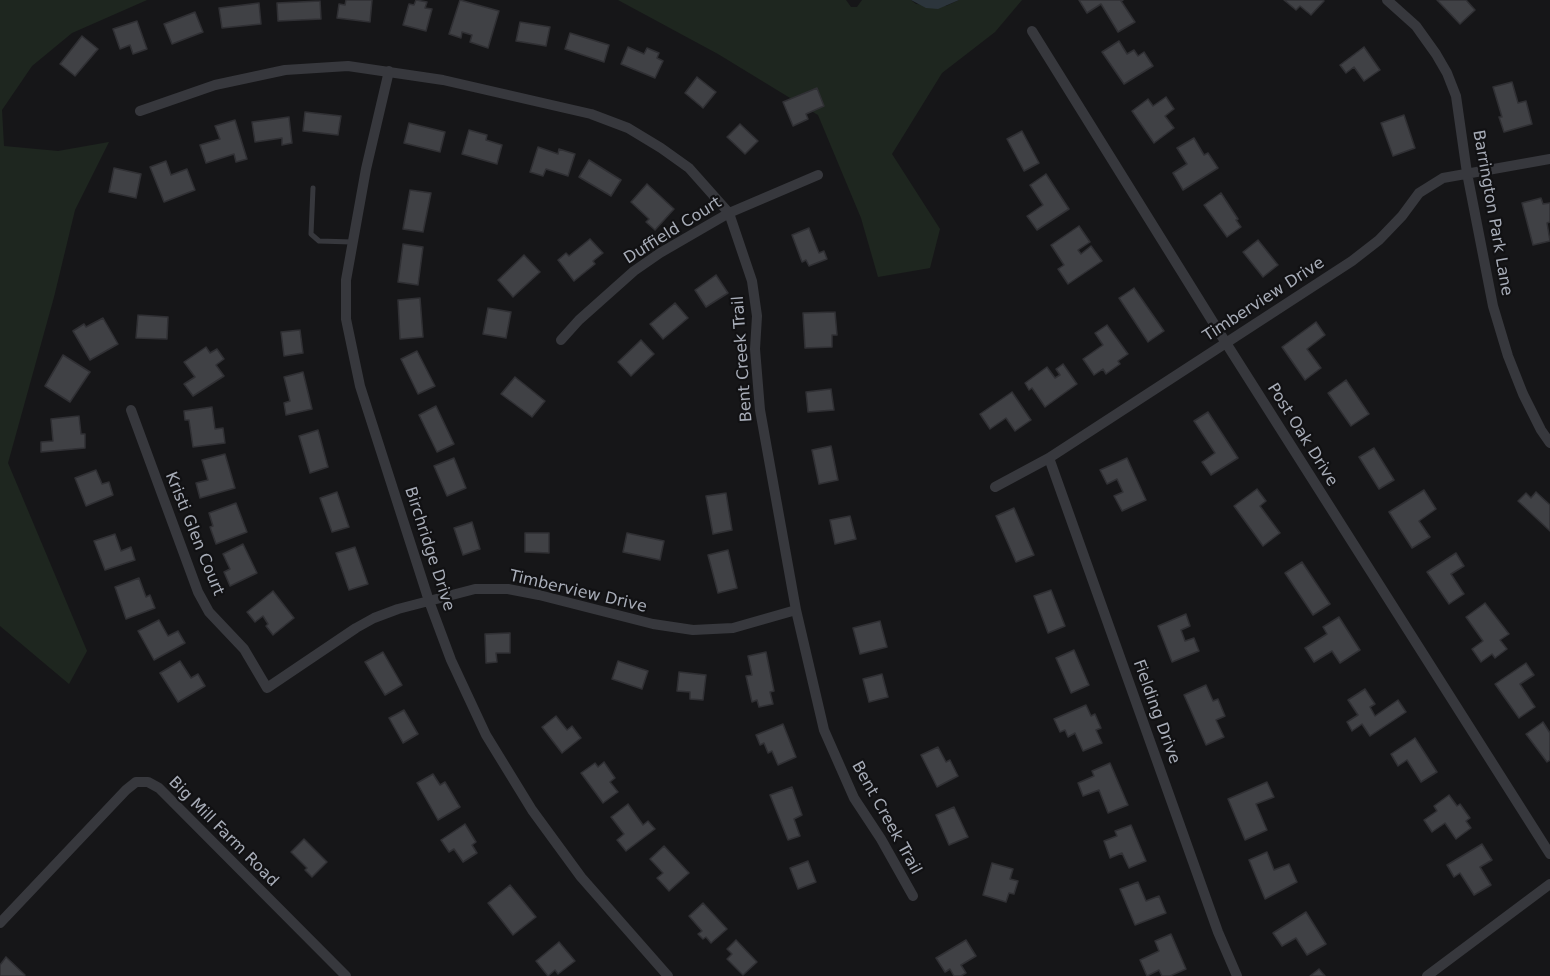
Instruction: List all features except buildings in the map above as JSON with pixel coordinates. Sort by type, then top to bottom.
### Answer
[{"type":"street","name":"Barrington Park Lane","points":[[1387,0],[1416,26],[1436,54],[1456,96],[1467,173],[1493,306],[1508,356],[1523,394],[1550,443]]},
{"type":"street","name":"Post Oak Drive","points":[[1032,31],[1226,343],[1550,854]]},
{"type":"street","name":"Bent Creek Trail","points":[[140,111],[214,85],[285,70],[348,66],[443,80],[591,114],[628,128],[689,168],[729,213],[752,280],[757,316],[755,349],[760,410],[796,610],[824,730],[854,798],[881,839],[913,896]]},
{"type":"street","name":"Birchridge Drive","points":[[389,71],[366,169],[346,280],[346,319],[360,386],[429,601],[452,660],[486,735],[532,810],[581,877],[668,976]]},
{"type":"street","name":"Timberview Drive","points":[[995,487],[1049,458],[1352,261],[1379,240],[1419,193],[1443,178],[1550,159]]},
{"type":"street","name":"Duffield Court","points":[[561,340],[579,320],[634,271],[660,253],[729,213],[818,175]]},
{"type":"street","name":"Kristi Glen Court","points":[[131,410],[198,592],[209,612],[244,650],[267,688]]},
{"type":"street","name":"Fielding Drive","points":[[1049,458],[1218,932],[1237,976]]},
{"type":"street","name":"Timberview Drive","points":[[267,688],[374,618],[476,589],[508,589],[653,624],[693,630],[733,628],[796,610]]},
{"type":"street","name":"Big Mill Farm Road","points":[[0,923],[126,790],[136,782],[148,782],[159,788],[346,976]]},
{"type":"street","points":[[1427,976],[1550,884]]},
{"type":"lane","points":[[313,188],[311,234],[319,241],[352,242]]},
{"type":"shaded area","points":[[0,0],[147,0],[72,33],[32,66],[2,110],[4,146],[58,151],[109,142],[75,210],[54,297],[8,463],[87,651],[69,684],[0,626]]},
{"type":"shaded area","points":[[618,0],[846,0],[851,7],[857,7],[862,0],[911,0],[916,4],[946,6],[959,0],[1022,0],[995,32],[942,73],[892,154],[940,229],[930,268],[878,277],[861,218],[818,115],[718,54]]},
{"type":"shaded area","points":[[911,0],[959,0],[938,9],[926,8]]}]
